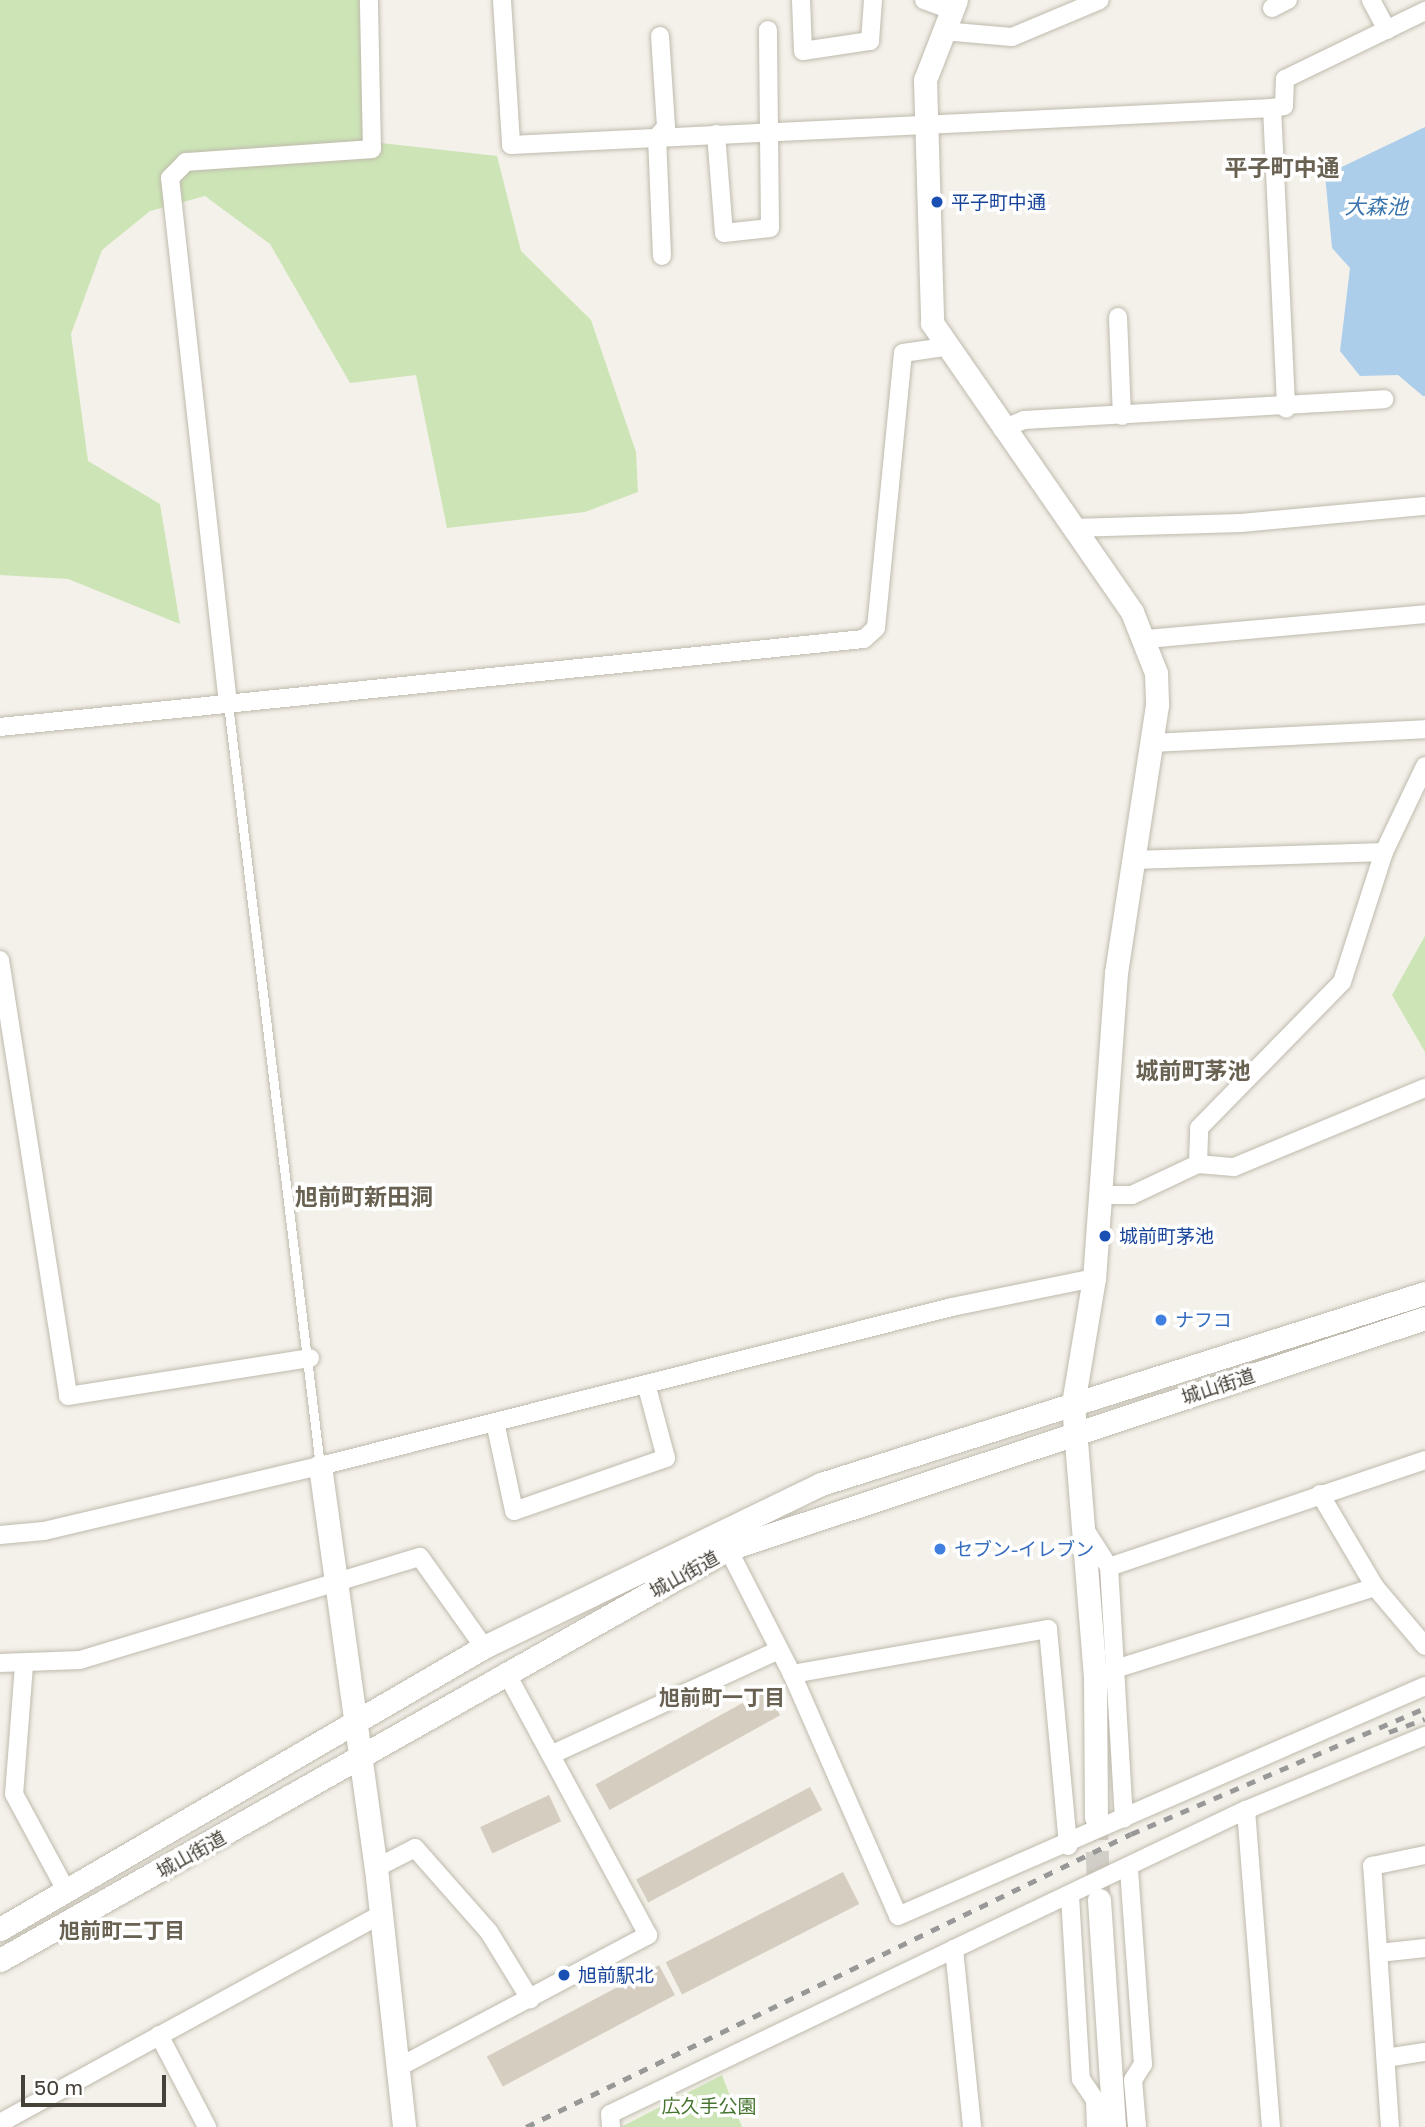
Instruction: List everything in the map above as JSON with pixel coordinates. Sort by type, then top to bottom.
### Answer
[{"type":"street","points":[[228,704],[170,178],[187,162],[372,149],[369,0]]},
{"type":"street","points":[[502,0],[511,145],[925,122],[1272,108],[1284,106],[1285,79],[1425,11]]},
{"type":"street","points":[[801,0],[803,51],[870,41],[873,0]]},
{"type":"street","points":[[924,0],[954,5],[925,80],[932,323],[944,347],[1147,639],[1157,694],[1116,973],[1103,1195],[1094,1278],[1073,1404],[1086,1531],[1096,1818]]},
{"type":"street","points":[[943,31],[1012,37],[1100,0]]},
{"type":"street","points":[[1371,0],[1387,30]]},
{"type":"street","points":[[716,134],[724,233],[771,228],[768,30]]},
{"type":"street","points":[[660,36],[666,127],[657,137],[662,256]]},
{"type":"street","points":[[1272,108],[1286,409]]},
{"type":"street","points":[[1118,317],[1122,416]]},
{"type":"street","points":[[0,727],[864,639],[876,628],[903,354],[944,347]]},
{"type":"street","points":[[1002,429],[1024,421],[1286,409],[1384,399]]},
{"type":"street","points":[[1072,528],[1241,523],[1425,512]]},
{"type":"street","points":[[1147,639],[1425,614]]},
{"type":"street","points":[[1151,743],[1425,729]]},
{"type":"street","points":[[1198,1164],[1199,1128],[1342,982],[1384,852],[1425,766]]},
{"type":"street","points":[[1133,860],[1384,852]]},
{"type":"street","points":[[0,960],[68,1396],[310,1358]]},
{"type":"street","points":[[1103,1195],[1132,1195],[1198,1164],[1234,1167],[1425,1088]]},
{"type":"street","points":[[0,1535],[44,1531],[647,1387],[952,1307],[1094,1278]]},
{"type":"street","name":"城山街道","points":[[0,1929],[354,1719],[484,1647],[821,1484],[1425,1293]]},
{"type":"street","name":"城山街道","points":[[0,1960],[360,1760],[506,1672],[728,1549],[1425,1318]]},
{"type":"street","points":[[495,1422],[514,1511],[666,1458],[647,1387]]},
{"type":"street","points":[[1109,1567],[1425,1460]]},
{"type":"street","points":[[320,1466],[332,1579],[382,1914],[404,2127]]},
{"type":"street","points":[[1320,1494],[1375,1587],[1425,1646]]},
{"type":"street","points":[[1086,1531],[1109,1567],[1112,1670],[1125,1819]]},
{"type":"street","points":[[728,1549],[775,1652],[792,1674],[898,1916],[1068,1846],[1425,1686]]},
{"type":"street","points":[[0,1663],[24,1665],[116,1651],[332,1579],[420,1557],[484,1647]]},
{"type":"street","points":[[1112,1670],[1375,1587]]},
{"type":"street","points":[[792,1674],[1048,1629],[1068,1846]]},
{"type":"street","points":[[555,1753],[775,1652]]},
{"type":"street","points":[[24,1665],[14,1794],[66,1890]]},
{"type":"street","points":[[399,2067],[648,1935],[555,1753],[506,1672]]},
{"type":"street","points":[[611,2127],[610,2115],[954,1949],[1129,1869],[1245,1810],[1425,1736]]},
{"type":"street","points":[[1245,1810],[1271,2127]]},
{"type":"street","points":[[376,1868],[415,1848],[489,1932],[530,1999]]},
{"type":"street","points":[[1390,2127],[1372,1866],[1425,1855]]},
{"type":"street","points":[[1129,1869],[1143,2064],[1133,2080],[1137,2127]]},
{"type":"street","points":[[1070,1896],[1081,2078],[1095,2100],[1096,2127]]},
{"type":"street","points":[[1099,1900],[1114,2127]]},
{"type":"street","points":[[0,2123],[382,1914]]},
{"type":"street","points":[[1380,1954],[1425,1948]]},
{"type":"street","points":[[954,1949],[972,2127]]},
{"type":"street","points":[[159,2035],[207,2127]]},
{"type":"street","points":[[1386,2058],[1425,2052]]},
{"type":"lane","points":[[228,704],[310,1358],[320,1466]]},
{"type":"green space","points":[[0,0],[368,0],[381,143],[497,156],[521,251],[591,320],[636,452],[638,492],[585,512],[447,528],[416,375],[350,383],[270,244],[205,196],[150,211],[102,250],[71,334],[88,461],[160,504],[180,624],[68,579],[0,575]]},
{"type":"green space","points":[[1425,936],[1425,1052],[1392,995]]},
{"type":"green space","name":"広久手公園","points":[[722,2075],[742,2127],[621,2127]]},
{"type":"water","name":"大森池","points":[[1425,127],[1423,396],[1398,375],[1360,376],[1340,351],[1350,268],[1332,248],[1325,175]]},
{"type":"building","points":[[766,1690],[780,1715],[610,1810],[595,1785]]},
{"type":"building","points":[[810,1787],[822,1810],[648,1902],[636,1879]]},
{"type":"building","points":[[549,1795],[561,1821],[492,1853],[480,1827]]},
{"type":"building","points":[[843,1872],[859,1904],[682,1994],[666,1962]]},
{"type":"building","points":[[659,1965],[675,1995],[503,2087],[487,2057]]},
{"type":"tunnel","points":[[1096,1817],[1099,1900]]},
{"type":"railway","points":[[526,2127],[1131,1834],[1425,1708]]},
{"type":"railway","points":[[1389,1732],[1425,1719]]},
{"type":"place","name":"平子町中通","points":[[937,202]]},
{"type":"place","name":"城前町茅池","points":[[1105,1236]]},
{"type":"place","name":"ナフコ","points":[[1161,1320]]},
{"type":"place","name":"セブン-イレブン","points":[[940,1549]]},
{"type":"place","name":"旭前駅北","points":[[564,1975]]},
{"type":"district","name":"平子町中通","points":[[1282,167]]},
{"type":"district","name":"城前町茅池","points":[[1193,1070]]},
{"type":"district","name":"旭前町新田洞","points":[[364,1196]]},
{"type":"district","name":"旭前町一丁目","points":[[722,1697]]},
{"type":"district","name":"旭前町二丁目","points":[[122,1930]]}]
